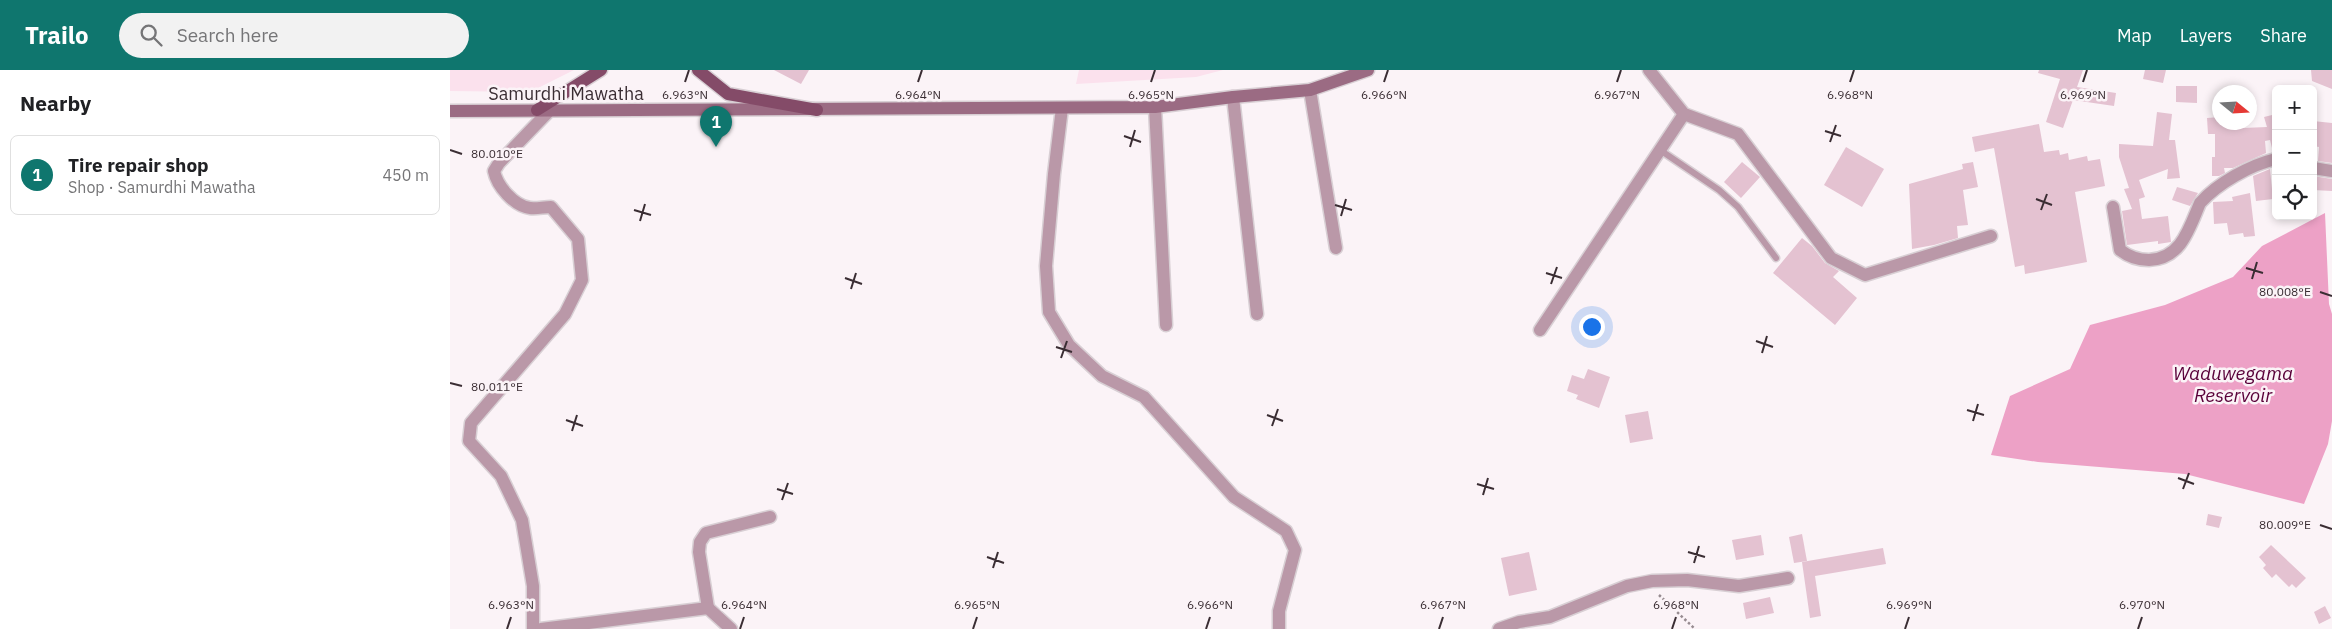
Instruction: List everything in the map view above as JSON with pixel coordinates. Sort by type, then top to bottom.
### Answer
[{"type":"main road","points":[[543,110],[601,70]]},
{"type":"main road","points":[[698,70],[728,94],[817,110]]},
{"type":"main road","name":"Samurdhi Mawatha","points":[[450,110],[817,110],[1154,107],[1232,96],[1310,90],[1368,70]]},
{"type":"street","points":[[1649,70],[1684,114],[1738,134],[1830,258],[1865,275],[1991,236]]},
{"type":"street","points":[[1310,90],[1336,248]]},
{"type":"street","points":[[1232,96],[1257,314]]},
{"type":"street","points":[[1154,107],[1166,325]]},
{"type":"street","points":[[1062,108],[1046,266],[1050,312],[1069,345],[1102,376],[1144,397],[1234,497],[1286,532],[1295,550],[1279,611],[1279,629]]},
{"type":"street","points":[[533,629],[533,586],[522,520],[501,476],[468,441],[471,422],[565,314],[582,280],[578,239],[551,207],[529,208],[513,199],[496,180],[494,171],[499,163],[543,110]]},
{"type":"street","points":[[1540,330],[1684,114]]},
{"type":"street","points":[[2112,207],[2120,250],[2129,258],[2162,259],[2174,252],[2181,244],[2200,203],[2205,198],[2258,164],[2272,160]]},
{"type":"street","points":[[2317,169],[2332,171]]},
{"type":"street","points":[[731,629],[708,608],[699,552],[700,542],[706,533],[770,517]]},
{"type":"street","points":[[1499,629],[1519,622],[1550,618],[1627,586],[1687,580],[1739,586],[1788,578]]},
{"type":"street","points":[[540,629],[708,608]]},
{"type":"lane","points":[[1660,150],[1719,190],[1738,207],[1776,258]]},
{"type":"path","points":[[1654,594],[1661,595],[1695,629]]},
{"type":"shaded area","points":[[450,70],[574,70],[530,92],[450,91]]},
{"type":"shaded area","points":[[1079,70],[1223,70],[1196,77],[1076,84]]},
{"type":"water","name":"Waduwegama Reservoir","points":[[2325,213],[2329,304],[2332,314],[2332,421],[2328,444],[2304,504],[2185,474],[2038,462],[1991,455],[2010,396],[2070,369],[2090,325],[2165,305],[2233,277],[2262,246],[2312,220],[2317,220],[2317,217]]},
{"type":"building","points":[[774,70],[809,70],[801,84]]},
{"type":"building","points":[[2039,70],[2083,70],[2077,87],[2116,93],[2114,106],[2073,100],[2063,128],[2046,122],[2060,79],[2038,73]]},
{"type":"building","points":[[2145,70],[2166,70],[2163,83],[2143,79]]},
{"type":"building","points":[[2311,70],[2332,70],[2332,89],[2312,81]]},
{"type":"building","points":[[2176,86],[2197,86],[2197,103],[2176,102]]},
{"type":"building","points":[[2157,112],[2172,114],[2169,140],[2175,140],[2180,178],[2167,179],[2168,169],[2139,180],[2145,197],[2139,199],[2142,219],[2168,216],[2171,242],[2158,244],[2158,241],[2127,245],[2122,211],[2132,209],[2124,189],[2129,188],[2119,157],[2119,144],[2153,146]]},
{"type":"building","points":[[2272,115],[2272,148],[2270,140],[2265,141],[2266,153],[2233,168],[2224,168],[2225,173],[2219,176],[2212,176],[2212,157],[2215,157],[2215,134],[2208,134],[2207,118],[2212,118],[2212,130],[2257,130],[2257,127],[2267,127],[2264,117]]},
{"type":"building","points":[[2317,121],[2332,123],[2332,163],[2318,161],[2319,147],[2317,147]]},
{"type":"building","points":[[2039,124],[2044,152],[2059,150],[2060,155],[2068,153],[2069,160],[2087,156],[2088,161],[2100,159],[2105,186],[2075,192],[2087,262],[2025,274],[2024,265],[2015,267],[1994,148],[1975,152],[1972,137]]},
{"type":"building","points":[[1846,147],[1884,169],[1862,207],[1824,185]]},
{"type":"building","points":[[1742,162],[1760,177],[1741,198],[1724,182]]},
{"type":"building","points":[[1973,162],[1978,187],[1963,190],[1968,225],[1957,226],[1958,238],[1912,249],[1909,184],[1963,169],[1962,164]]},
{"type":"building","points":[[2270,169],[2272,199],[2256,201],[2253,176]]},
{"type":"building","points":[[2317,177],[2332,179],[2332,191],[2317,190]]},
{"type":"building","points":[[2177,187],[2198,193],[2190,206],[2172,200]]},
{"type":"building","points":[[2250,193],[2255,236],[2244,237],[2243,233],[2229,235],[2227,223],[2214,224],[2213,202],[2233,201],[2232,197]]},
{"type":"building","points":[[1802,238],[1812,246],[1825,263],[1839,271],[1833,277],[1857,298],[1835,325],[1773,273]]},
{"type":"building","points":[[1588,369],[1610,377],[1599,408],[1576,399],[1578,395],[1567,391],[1572,375],[1584,379]]},
{"type":"building","points":[[1648,411],[1653,439],[1630,443],[1625,415]]},
{"type":"building","points":[[2208,514],[2222,517],[2219,528],[2206,525]]},
{"type":"building","points":[[1802,534],[1807,561],[1794,563],[1789,537]]},
{"type":"building","points":[[1761,535],[1764,555],[1736,560],[1732,540]]},
{"type":"building","points":[[2271,545],[2306,578],[2296,588],[2292,584],[2289,587],[2276,574],[2272,578],[2263,568],[2266,565],[2259,557]]},
{"type":"building","points":[[1883,548],[1886,564],[1815,576],[1821,616],[1810,618],[1802,562]]},
{"type":"building","points":[[1529,552],[1537,590],[1509,596],[1501,558]]},
{"type":"building","points":[[1770,597],[1774,613],[1746,619],[1743,603]]},
{"type":"building","points":[[2325,606],[2331,618],[2319,624],[2314,612]]},
{"type":"place","name":"Tire repair shop","points":[[716,147]]}]
